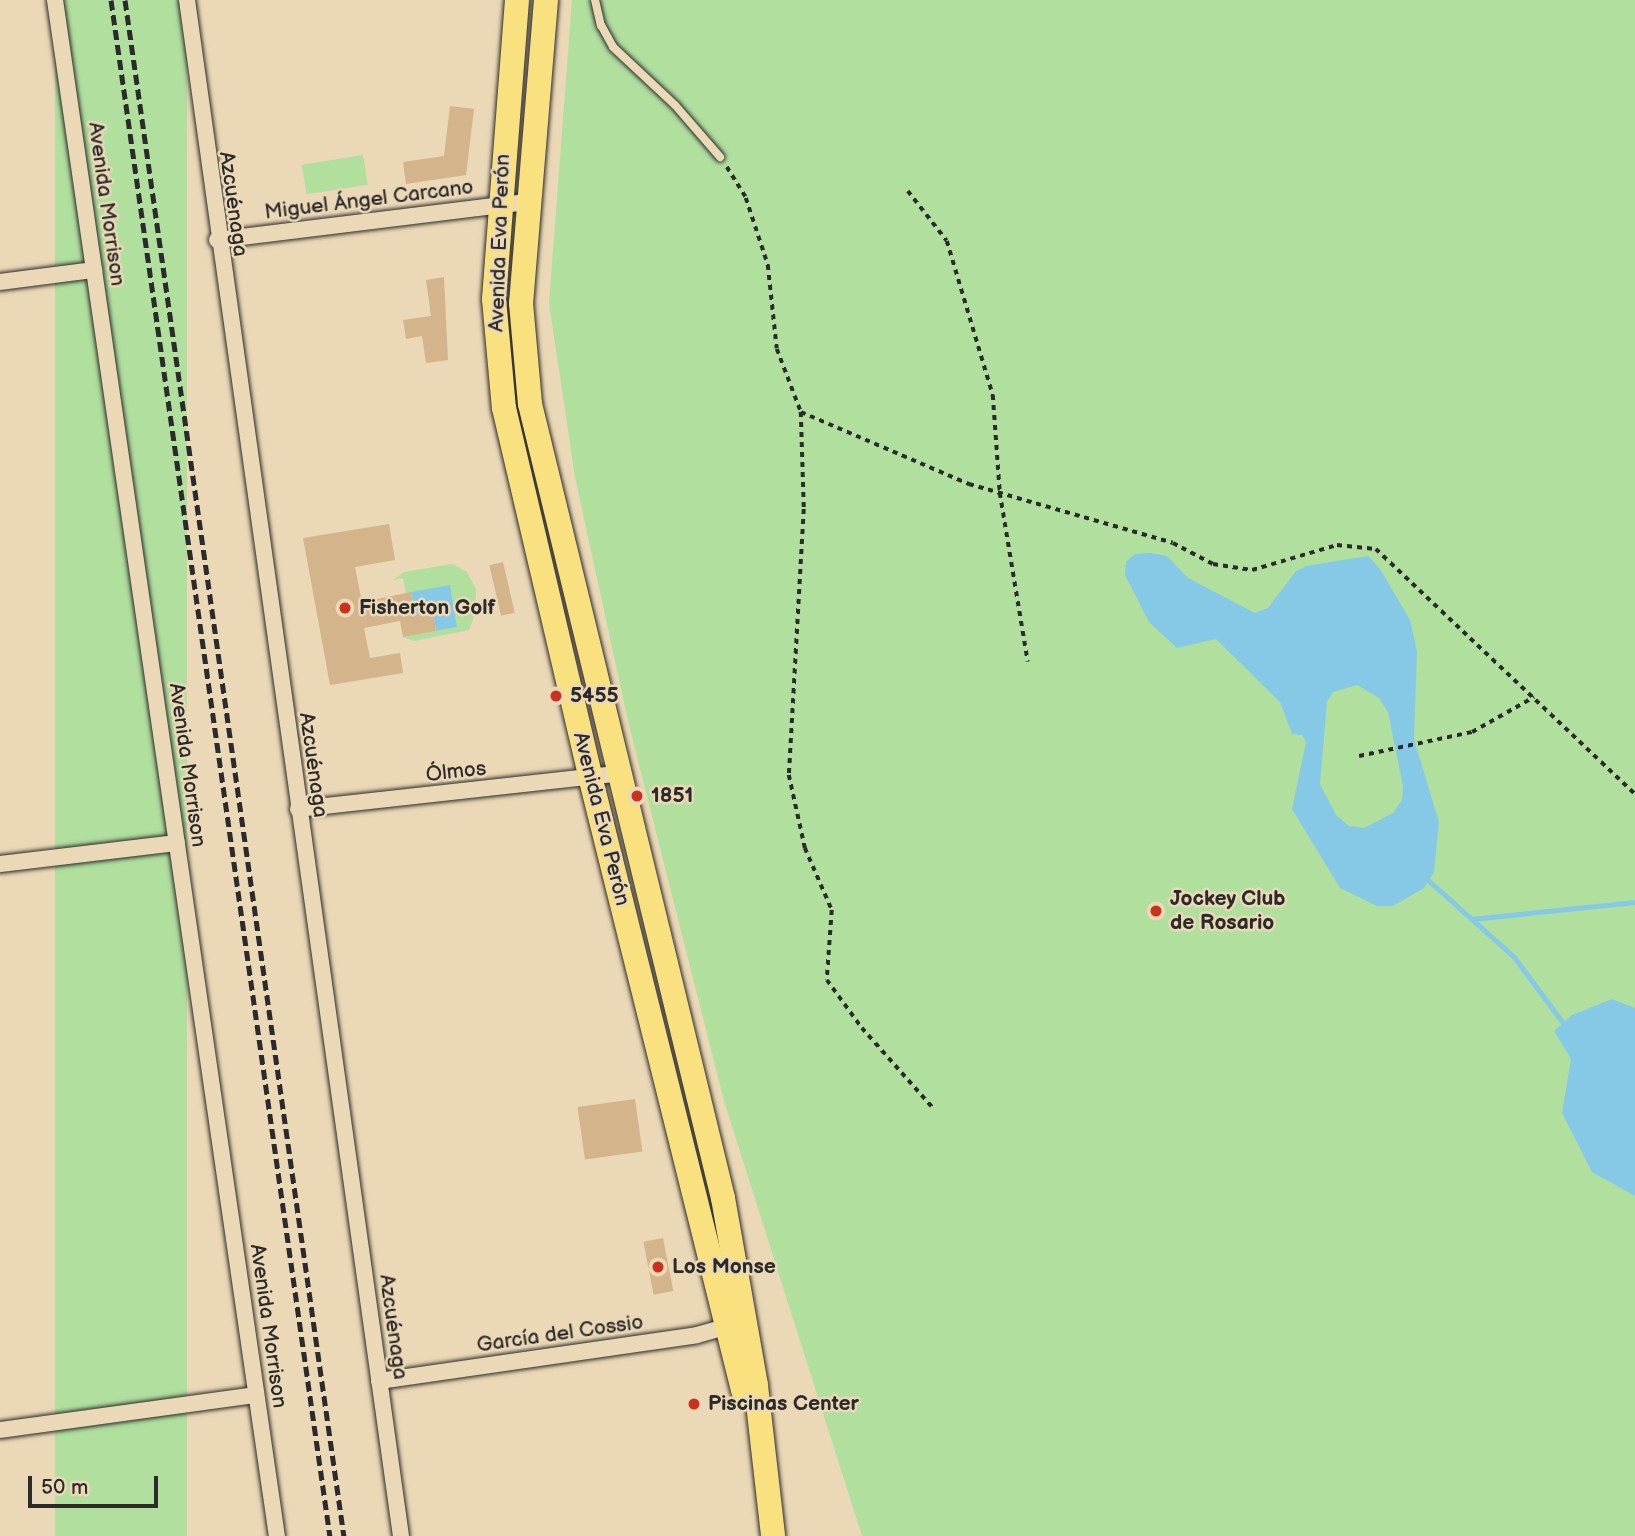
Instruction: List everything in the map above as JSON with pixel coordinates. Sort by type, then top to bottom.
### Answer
[{"type":"main road","name":"Avenida Eva Perón","points":[[517,0],[498,205],[494,299],[504,408],[591,780],[736,1324],[773,1536]]},
{"type":"main road","name":"Avenida Eva Perón","points":[[546,0],[527,202],[521,303],[530,404],[617,774],[723,1198],[736,1324]]},
{"type":"street","name":"Avenida Morrison","points":[[55,0],[277,1536]]},
{"type":"street","name":"Azcuénaga","points":[[187,0],[217,240],[401,1536]]},
{"type":"street","name":"Miguel Ángel Carcano","points":[[217,240],[527,202]]},
{"type":"street","points":[[0,282],[94,270]]},
{"type":"street","name":"Ólmos","points":[[298,809],[591,780],[617,774]]},
{"type":"street","points":[[0,864],[177,843]]},
{"type":"street","name":"García del Cossio","points":[[379,1381],[736,1324]]},
{"type":"street","points":[[0,1430],[257,1395]]},
{"type":"lane","points":[[595,0],[613,47],[720,157]]},
{"type":"path","points":[[720,157],[746,198],[768,265],[777,349],[801,412],[804,509],[789,775],[805,848],[832,910],[827,980],[862,1028],[934,1109]]},
{"type":"path","points":[[908,191],[947,241],[993,395],[1000,493],[1028,663]]},
{"type":"path","points":[[801,412],[1000,493],[1173,542],[1213,564],[1252,569],[1337,545],[1376,549],[1635,794]]},
{"type":"path","points":[[1359,756],[1421,746],[1472,732],[1534,697]]},
{"type":"green space","points":[[55,0],[187,0],[187,1536],[55,1536]]},
{"type":"green space","name":"Jockey Club de Rosario","points":[[572,0],[1635,0],[1635,1536],[862,1536],[724,1101],[628,721],[575,477],[549,303]]},
{"type":"green space","points":[[363,155],[368,185],[306,194],[302,165]]},
{"type":"green space","points":[[452,564],[467,572],[476,589],[475,614],[469,630],[414,641],[403,637],[457,627],[450,586],[406,593],[403,578],[393,580],[404,572]]},
{"type":"water","points":[[1135,554],[1167,556],[1188,578],[1255,613],[1268,608],[1296,571],[1306,566],[1368,556],[1380,569],[1410,620],[1417,651],[1414,739],[1439,822],[1434,872],[1424,888],[1393,906],[1377,906],[1340,888],[1292,809],[1306,742],[1302,735],[1292,734],[1280,702],[1216,639],[1177,648],[1149,622],[1125,575],[1126,562]],"holes":[[[1357,685],[1379,698],[1388,712],[1403,786],[1402,800],[1393,813],[1364,828],[1349,826],[1336,815],[1320,784],[1327,702],[1333,692]]]},
{"type":"water","points":[[450,585],[457,627],[436,631],[433,612],[415,615],[411,592]]},
{"type":"water","points":[[1612,999],[1635,1008],[1635,1196],[1592,1172],[1562,1113],[1571,1059],[1554,1031],[1572,1015]]},
{"type":"building","points":[[450,106],[474,109],[466,175],[406,184],[403,162],[444,156]]},
{"type":"building","points":[[444,277],[448,360],[426,363],[422,336],[406,339],[403,320],[431,316],[426,280]]},
{"type":"building","name":"Fisherton Golf","points":[[389,524],[395,560],[355,567],[362,602],[411,592],[415,615],[433,612],[436,631],[403,637],[400,621],[364,628],[370,658],[400,653],[403,673],[330,685],[303,538]]},
{"type":"building","points":[[503,562],[515,613],[501,616],[489,565]]},
{"type":"building","points":[[635,1099],[642,1151],[585,1160],[578,1107]]},
{"type":"building","points":[[663,1238],[673,1291],[654,1295],[643,1242]]},
{"type":"waterway","points":[[1429,881],[1514,957],[1563,1023]]},
{"type":"waterway","points":[[1472,919],[1635,902]]},
{"type":"railway","points":[[111,0],[330,1536]]},
{"type":"railway","points":[[125,0],[344,1536]]},
{"type":"place","name":"Fisherton Golf","points":[[345,608]]},
{"type":"place","name":"5455","points":[[556,696]]},
{"type":"place","name":"1851","points":[[637,796]]},
{"type":"place","name":"Jockey Club de Rosario","points":[[1156,911]]},
{"type":"place","name":"Los Monse","points":[[658,1267]]},
{"type":"place","name":"Piscinas Center","points":[[694,1404]]}]
